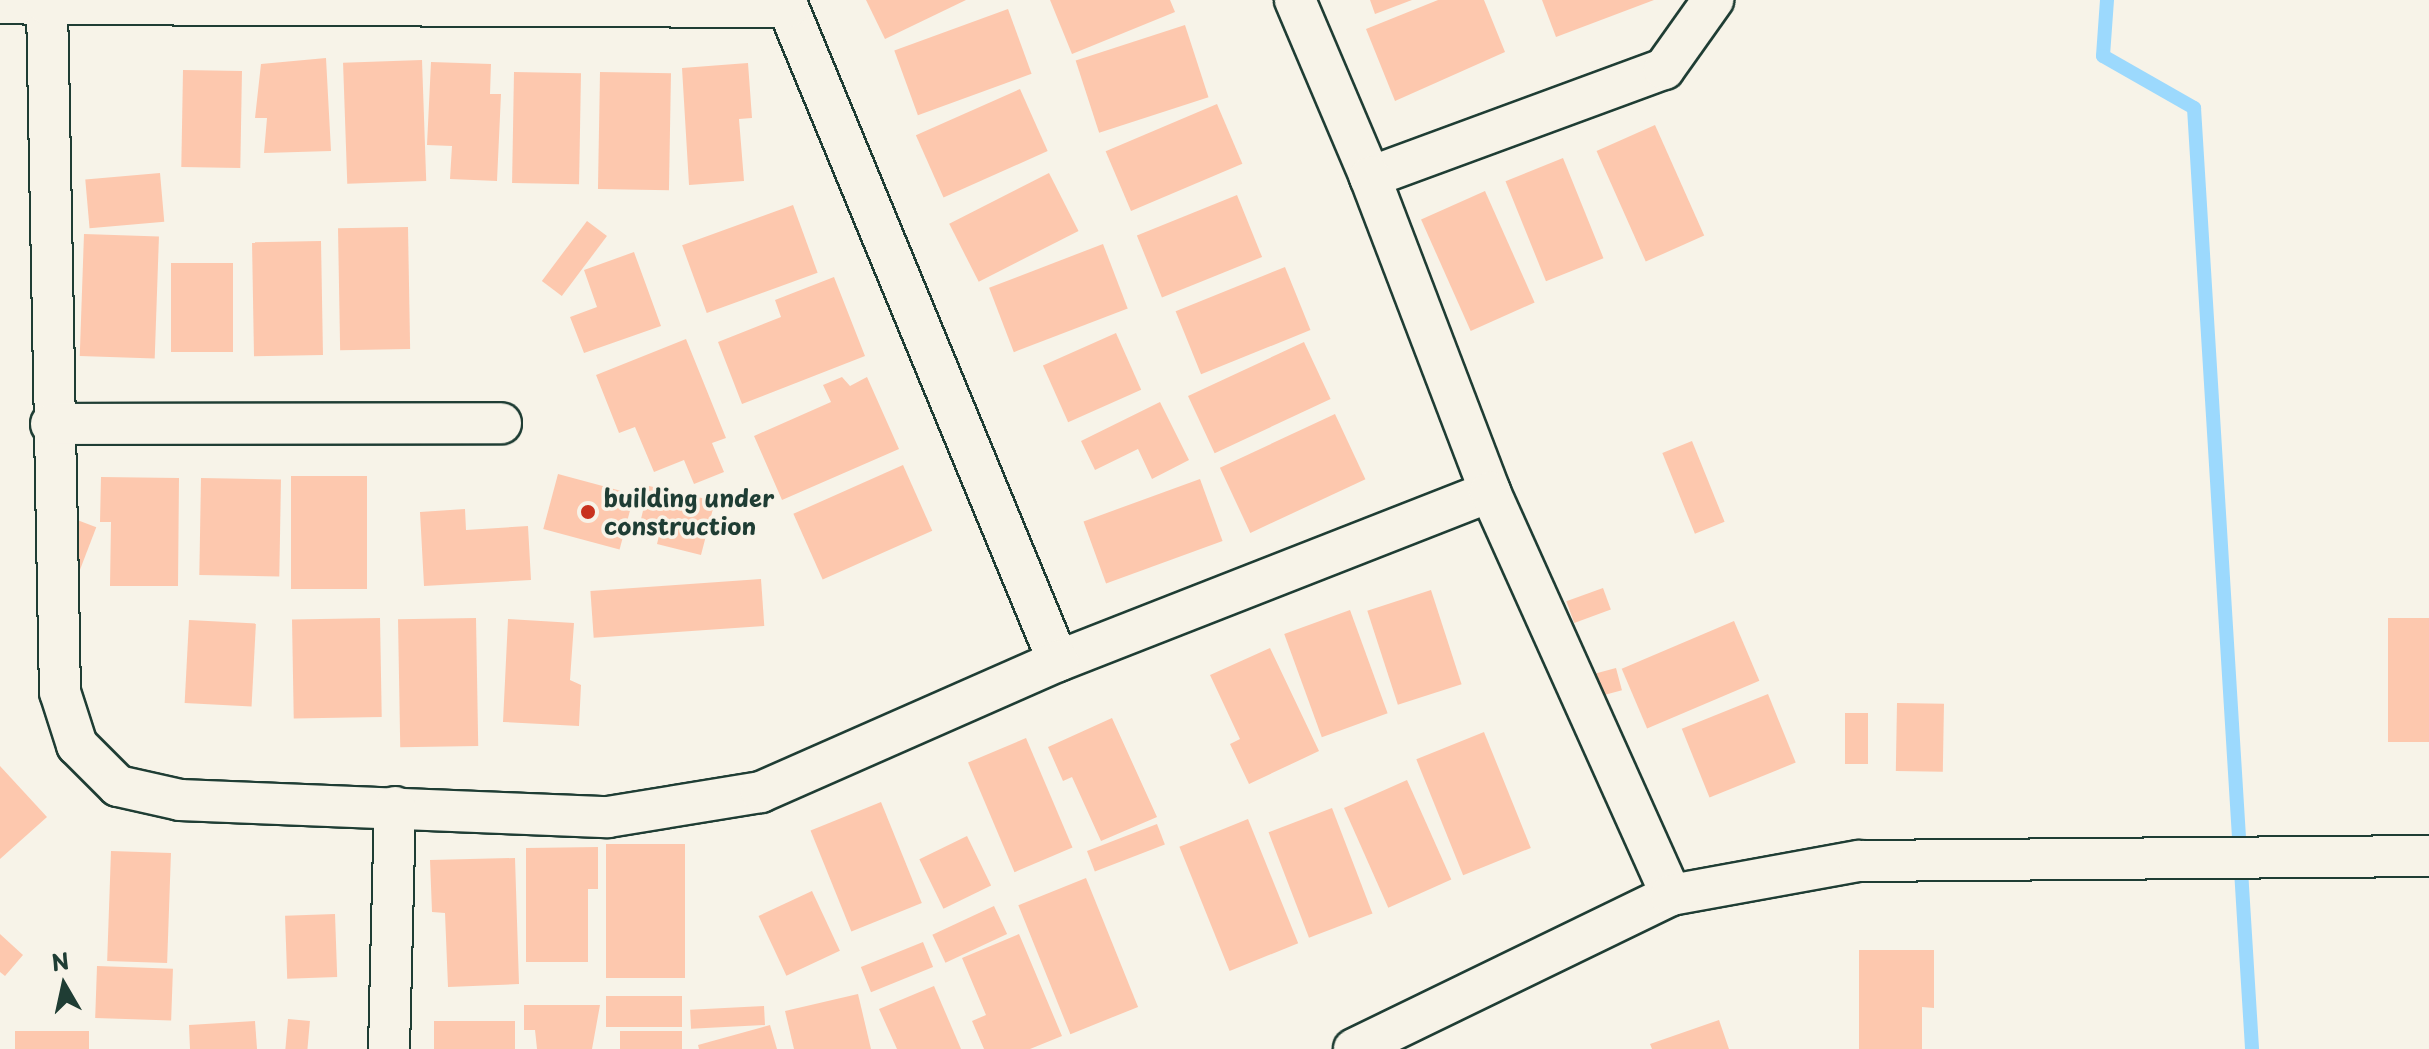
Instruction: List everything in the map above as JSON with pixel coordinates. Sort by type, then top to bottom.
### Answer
[{"type":"street","points":[[1295,0],[1370,177],[1490,492],[1671,895]]},
{"type":"street","points":[[1370,177],[1664,69],[1713,0]]},
{"type":"street","points":[[0,3],[786,4],[1058,661]]},
{"type":"street","points":[[47,4],[51,424],[60,692],[77,745],[118,786],[180,800],[608,817],[761,792],[1058,661],[1490,492]]},
{"type":"street","points":[[51,424],[501,423]]},
{"type":"street","points":[[389,1049],[395,807]]},
{"type":"street","points":[[1354,1049],[1671,895],[1859,861],[2272,862],[2429,856]]},
{"type":"building","points":[[866,0],[966,0],[885,39]]},
{"type":"building","points":[[1050,0],[1170,0],[1175,12],[1072,54]]},
{"type":"building","points":[[1370,0],[1412,0],[1375,14]]},
{"type":"building","points":[[1438,0],[1484,0],[1505,52],[1395,101],[1366,29]]},
{"type":"building","points":[[1542,0],[1654,0],[1556,37]]},
{"type":"building","points":[[1008,9],[1032,74],[918,115],[894,50]]},
{"type":"building","points":[[1185,25],[1208,97],[1099,133],[1076,61]]},
{"type":"building","points":[[326,58],[331,151],[264,153],[267,118],[255,118],[261,64]]},
{"type":"building","points":[[422,60],[426,181],[347,184],[343,63]]},
{"type":"building","points":[[431,62],[491,64],[490,94],[501,94],[497,181],[450,179],[452,146],[427,145]]},
{"type":"building","points":[[748,63],[752,118],[739,119],[744,181],[689,185],[682,68]]},
{"type":"building","points":[[183,70],[242,71],[240,168],[181,167]]},
{"type":"building","points":[[514,72],[581,73],[579,184],[512,183]]},
{"type":"building","points":[[600,72],[671,73],[669,190],[598,189]]},
{"type":"building","points":[[1020,89],[1048,151],[944,197],[916,135]]},
{"type":"building","points":[[1217,104],[1242,164],[1131,211],[1106,151]]},
{"type":"building","points":[[1655,125],[1704,236],[1646,262],[1597,151]]},
{"type":"building","points":[[1563,158],[1603,258],[1546,281],[1506,181]]},
{"type":"building","points":[[160,173],[164,222],[90,228],[85,180]]},
{"type":"building","points":[[1049,173],[1079,231],[979,282],[949,224]]},
{"type":"building","points":[[1485,191],[1535,302],[1471,331],[1421,219]]},
{"type":"building","points":[[1237,195],[1262,257],[1162,298],[1137,235]]},
{"type":"building","points":[[793,205],[818,273],[707,313],[682,245]]},
{"type":"building","points":[[587,221],[607,236],[562,296],[542,281]]},
{"type":"building","points":[[408,227],[410,349],[340,350],[338,228]]},
{"type":"building","points":[[84,234],[159,237],[155,359],[80,356]]},
{"type":"building","points":[[321,241],[323,355],[254,356],[252,242]]},
{"type":"building","points":[[1103,244],[1128,308],[1014,352],[989,288]]},
{"type":"building","points":[[634,252],[661,326],[584,353],[570,317],[597,307],[584,270]]},
{"type":"building","points":[[171,263],[233,263],[233,352],[171,352]]},
{"type":"building","points":[[1285,267],[1310,330],[1201,374],[1176,311]]},
{"type":"building","points":[[834,277],[865,356],[742,404],[718,342],[781,317],[775,300]]},
{"type":"building","points":[[1116,333],[1141,390],[1068,422],[1043,366]]},
{"type":"building","points":[[686,339],[726,438],[712,443],[724,472],[694,484],[684,460],[654,472],[635,427],[619,433],[596,375]]},
{"type":"building","points":[[1304,342],[1331,399],[1215,453],[1188,396]]},
{"type":"building","points":[[842,377],[850,386],[867,377],[899,449],[782,500],[754,436],[831,402],[823,385]]},
{"type":"building","points":[[1160,402],[1189,460],[1152,479],[1138,449],[1095,470],[1081,441]]},
{"type":"building","points":[[1335,414],[1365,479],[1250,533],[1220,468]]},
{"type":"building","points":[[1692,441],[1725,522],[1695,534],[1662,453]]},
{"type":"building","points":[[903,465],[932,531],[823,580],[793,514]]},
{"type":"building","name":"building under construction","points":[[558,474],[634,494],[620,550],[543,529]]},
{"type":"building","points":[[291,476],[367,476],[367,589],[291,589]]},
{"type":"building","points":[[101,477],[179,478],[178,586],[110,586],[111,522],[100,522]]},
{"type":"building","points":[[201,478],[281,479],[279,576],[199,575]]},
{"type":"building","points":[[1200,479],[1223,541],[1106,583],[1083,521]]},
{"type":"building","points":[[649,486],[715,501],[701,555],[657,544],[662,523],[641,519]]},
{"type":"building","points":[[465,509],[466,530],[528,526],[531,580],[424,586],[420,512]]},
{"type":"building","points":[[72,518],[96,527],[73,588],[49,579]]},
{"type":"building","points":[[761,579],[764,626],[594,638],[590,591]]},
{"type":"building","points":[[1603,588],[1611,610],[1574,623],[1566,601]]},
{"type":"building","points":[[1431,590],[1462,684],[1398,705],[1367,611]]},
{"type":"building","points":[[1350,610],[1388,713],[1322,737],[1284,634]]},
{"type":"building","points":[[380,618],[382,717],[294,719],[292,620]]},
{"type":"building","points":[[476,618],[478,746],[400,747],[398,619]]},
{"type":"building","points":[[2388,618],[2429,618],[2429,742],[2388,742]]},
{"type":"building","points":[[508,619],[574,623],[570,680],[581,685],[579,726],[503,722]]},
{"type":"building","points":[[189,620],[256,624],[252,706],[185,703]]},
{"type":"building","points":[[1734,621],[1759,681],[1647,729],[1622,669]]},
{"type":"building","points":[[1270,648],[1319,751],[1249,784],[1230,744],[1240,739],[1210,675]]},
{"type":"building","points":[[1616,668],[1622,690],[1595,697],[1589,675]]},
{"type":"building","points":[[1768,694],[1796,763],[1709,797],[1682,729]]},
{"type":"building","points":[[1897,703],[1944,704],[1943,772],[1896,771]]},
{"type":"building","points":[[1845,713],[1868,713],[1868,764],[1845,764]]},
{"type":"building","points":[[1112,718],[1157,817],[1101,841],[1072,777],[1063,781],[1048,747]]},
{"type":"building","points":[[1484,732],[1531,848],[1463,875],[1416,759]]},
{"type":"building","points":[[1026,738],[1072,848],[1015,872],[968,763]]},
{"type":"building","points":[[0,766],[47,817],[0,859]]},
{"type":"building","points":[[1407,780],[1451,880],[1388,908],[1344,808]]},
{"type":"building","points":[[881,802],[922,903],[851,932],[811,830]]},
{"type":"building","points":[[1332,808],[1372,913],[1309,938],[1269,832]]},
{"type":"building","points":[[1248,819],[1298,943],[1230,971],[1179,847]]},
{"type":"building","points":[[1157,824],[1165,845],[1095,871],[1087,851]]},
{"type":"building","points":[[967,836],[991,885],[943,909],[919,859]]},
{"type":"building","points":[[606,844],[685,844],[685,978],[606,978]]},
{"type":"building","points":[[598,847],[598,889],[588,889],[588,962],[526,962],[526,848]]},
{"type":"building","points":[[111,851],[171,853],[167,963],[107,961]]},
{"type":"building","points":[[515,858],[519,984],[448,987],[445,913],[432,912],[430,860]]},
{"type":"building","points":[[1086,878],[1138,1007],[1070,1034],[1018,905]]},
{"type":"building","points":[[812,891],[840,951],[786,976],[759,916]]},
{"type":"building","points":[[994,906],[1007,934],[945,963],[932,935]]},
{"type":"building","points":[[335,914],[337,977],[287,979],[285,916]]},
{"type":"building","points":[[0,934],[23,955],[5,976],[0,972]]},
{"type":"building","points":[[1019,934],[1062,1036],[1030,1049],[984,1049],[972,1021],[986,1015],[962,958]]},
{"type":"building","points":[[923,942],[933,967],[871,992],[861,967]]},
{"type":"building","points":[[1859,950],[1934,950],[1934,1008],[1922,1007],[1922,1049],[1859,1049]]},
{"type":"building","points":[[97,966],[173,969],[171,1021],[95,1018]]},
{"type":"building","points":[[934,986],[961,1049],[897,1049],[879,1009]]},
{"type":"building","points":[[858,994],[871,1049],[794,1049],[785,1011]]},
{"type":"building","points":[[606,996],[682,996],[682,1027],[606,1027]]},
{"type":"building","points":[[524,1005],[600,1005],[592,1049],[537,1049],[535,1030],[524,1030]]},
{"type":"building","points":[[764,1006],[765,1025],[691,1029],[690,1010]]},
{"type":"building","points":[[288,1019],[310,1021],[307,1049],[285,1049]]},
{"type":"building","points":[[1719,1020],[1729,1049],[1652,1049],[1650,1044]]},
{"type":"building","points":[[255,1021],[257,1049],[190,1049],[189,1025]]},
{"type":"building","points":[[434,1021],[515,1021],[515,1049],[434,1049]]},
{"type":"building","points":[[770,1025],[777,1049],[699,1049],[698,1045]]},
{"type":"building","points":[[15,1031],[89,1031],[89,1049],[15,1049]]},
{"type":"building","points":[[620,1031],[682,1031],[682,1049],[620,1049]]},
{"type":"waterway","points":[[2107,0],[2103,56],[2194,108],[2252,1049]]},
{"type":"place","name":"building under construction","points":[[588,512]]}]
